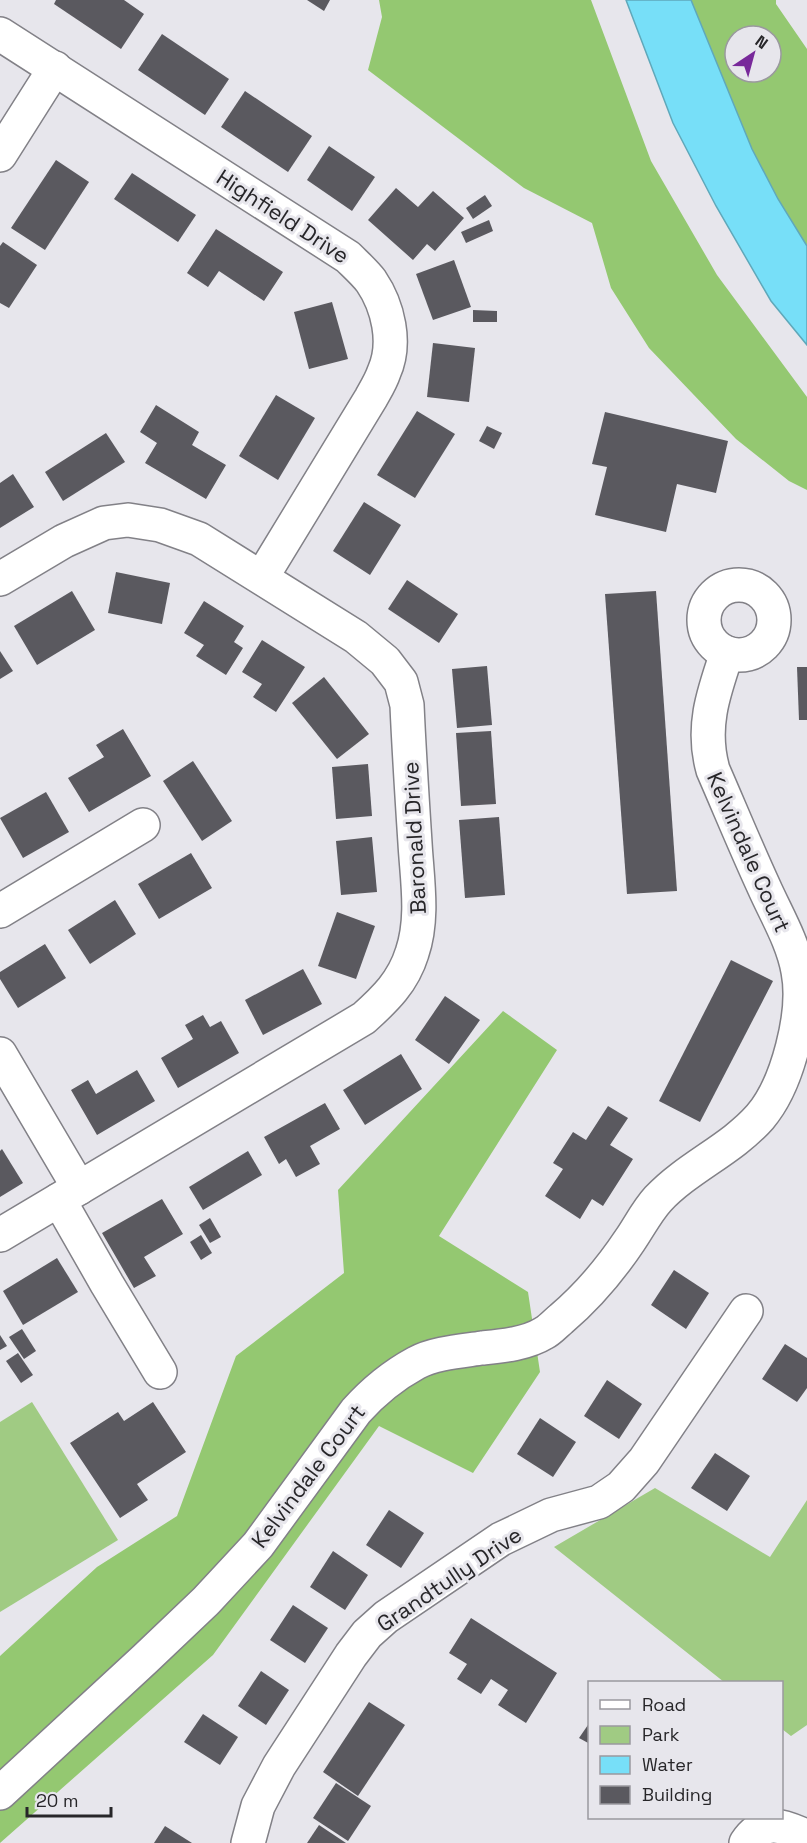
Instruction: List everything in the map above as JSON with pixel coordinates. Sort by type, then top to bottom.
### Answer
[{"type":"street","name":"Highfield Drive","points":[[0,34],[348,257],[370,279],[382,299],[389,324],[390,348],[386,370],[262,577]]},
{"type":"street","points":[[0,154],[55,68]]},
{"type":"street","name":"Baronald Drive","points":[[0,579],[64,541],[104,523],[128,520],[160,525],[200,539],[356,637],[385,662],[401,682],[407,705],[418,892],[418,932],[404,974],[389,996],[364,1018],[0,1235]]},
{"type":"street","name":"Kelvindale Court","points":[[0,1794],[206,1601],[258,1545],[356,1411],[375,1391],[418,1362],[451,1353],[510,1344],[544,1334],[582,1301],[614,1263],[657,1200],[676,1182],[741,1135],[761,1116],[771,1102],[790,1054],[798,1020],[800,981],[794,954],[712,770],[709,758],[707,737],[709,714],[727,654]]},
{"type":"street","points":[[0,911],[143,825]]},
{"type":"street","points":[[0,1054],[69,1194],[107,1284],[160,1372]]},
{"type":"street","name":"Grandtully Drive","points":[[248,1843],[258,1806],[279,1766],[351,1654],[367,1634],[386,1617],[501,1539],[551,1515],[599,1502],[621,1487],[644,1461],[746,1311]]},
{"type":"street","points":[[746,1843],[750,1836],[761,1827],[777,1826],[807,1837]]},
{"type":"green space","points":[[379,0],[591,0],[651,161],[717,275],[807,397],[807,490],[789,481],[736,439],[649,348],[611,288],[592,223],[524,188],[368,70],[382,17]]},
{"type":"green space","points":[[691,0],[776,0],[776,4],[807,49],[807,246],[778,199],[752,149],[725,84],[783,84],[783,24],[723,24],[723,78]]},
{"type":"green space","points":[[503,1011],[557,1050],[439,1236],[528,1292],[540,1372],[473,1473],[379,1426],[213,1655],[0,1843],[0,1656],[97,1567],[177,1516],[236,1356],[344,1273],[338,1190]]},
{"type":"green space","points":[[32,1402],[118,1540],[0,1612],[0,1422]]},
{"type":"green space","points":[[655,1488],[770,1557],[807,1500],[807,1725],[791,1736],[783,1730],[783,1681],[723,1681],[554,1547]]},
{"type":"water","points":[[626,0],[691,0],[723,78],[723,84],[725,84],[752,149],[778,199],[807,246],[807,345],[771,301],[716,206],[673,123]]},
{"type":"building","points":[[56,0],[124,0],[144,14],[121,49],[54,4]]},
{"type":"building","points":[[307,0],[330,0],[324,11]]},
{"type":"building","points":[[162,34],[229,79],[205,115],[138,70]]},
{"type":"building","points":[[245,91],[312,136],[288,172],[221,127]]},
{"type":"building","points":[[329,146],[375,177],[352,211],[307,180]]},
{"type":"building","points":[[56,160],[89,182],[45,250],[11,228]]},
{"type":"building","points":[[132,173],[196,215],[178,242],[114,199]]},
{"type":"building","points":[[396,188],[418,207],[433,191],[464,218],[435,251],[427,244],[413,260],[368,220]]},
{"type":"building","points":[[485,195],[492,206],[473,219],[466,208]]},
{"type":"building","points":[[489,220],[493,231],[466,243],[461,232]]},
{"type":"building","points":[[216,229],[283,272],[264,301],[219,271],[208,287],[187,273]]},
{"type":"building","points":[[3,242],[37,265],[9,308],[0,303],[0,246]]},
{"type":"building","points":[[454,260],[471,307],[433,320],[416,274]]},
{"type":"building","points":[[332,302],[348,359],[309,369],[294,312]]},
{"type":"building","points":[[473,310],[497,311],[497,322],[473,322]]},
{"type":"building","points":[[433,343],[475,348],[469,402],[427,397]]},
{"type":"building","points":[[276,395],[315,418],[278,480],[239,456]]},
{"type":"building","points":[[156,405],[199,432],[192,445],[226,465],[206,499],[145,463],[157,443],[140,432]]},
{"type":"building","points":[[417,411],[455,434],[415,498],[377,475]]},
{"type":"building","points":[[605,412],[728,441],[716,493],[677,484],[666,532],[595,515],[607,467],[592,464]]},
{"type":"building","points":[[487,426],[502,433],[494,449],[479,441]]},
{"type":"building","points":[[106,433],[125,462],[63,501],[45,472]]},
{"type":"building","points":[[13,474],[34,507],[0,528],[0,483]]},
{"type":"building","points":[[364,502],[401,525],[370,575],[333,551]]},
{"type":"building","points":[[116,572],[170,583],[162,624],[108,613]]},
{"type":"building","points":[[407,580],[458,614],[439,643],[388,609]]},
{"type":"building","points":[[72,591],[95,630],[37,665],[14,626]]},
{"type":"building","points":[[656,591],[677,891],[627,894],[605,594]]},
{"type":"building","points":[[204,601],[244,626],[234,642],[243,648],[226,675],[196,656],[204,645],[184,633]]},
{"type":"building","points":[[262,640],[305,667],[276,712],[253,697],[262,684],[242,672]]},
{"type":"building","points":[[0,651],[13,671],[0,679]]},
{"type":"building","points":[[487,666],[492,725],[457,728],[452,669]]},
{"type":"building","points":[[797,667],[807,667],[807,720],[799,720]]},
{"type":"building","points":[[324,677],[369,734],[337,759],[292,703]]},
{"type":"building","points":[[123,729],[151,776],[89,812],[68,778],[104,757],[96,745]]},
{"type":"building","points":[[491,731],[496,804],[461,806],[456,733]]},
{"type":"building","points":[[193,761],[232,821],[202,841],[163,781]]},
{"type":"building","points":[[368,764],[372,816],[336,819],[332,767]]},
{"type":"building","points":[[46,792],[69,832],[23,858],[0,818]]},
{"type":"building","points":[[499,817],[505,895],[465,898],[459,820]]},
{"type":"building","points":[[372,837],[377,892],[341,895],[336,841]]},
{"type":"building","points":[[191,853],[212,888],[159,919],[138,884]]},
{"type":"building","points":[[115,900],[136,934],[90,964],[68,930]]},
{"type":"building","points":[[337,912],[375,926],[356,979],[318,966]]},
{"type":"building","points":[[45,944],[66,978],[18,1008],[0,979],[0,972]]},
{"type":"building","points":[[731,960],[773,981],[700,1122],[659,1101]]},
{"type":"building","points":[[303,969],[322,1004],[263,1035],[245,1000]]},
{"type":"building","points":[[445,996],[480,1020],[449,1064],[415,1040]]},
{"type":"building","points":[[203,1015],[210,1027],[221,1021],[239,1053],[178,1088],[161,1058],[193,1039],[185,1025]]},
{"type":"building","points":[[401,1054],[422,1089],[365,1125],[343,1090]]},
{"type":"building","points":[[137,1070],[155,1101],[97,1135],[71,1090],[88,1080],[96,1094]]},
{"type":"building","points":[[325,1103],[340,1129],[310,1146],[320,1164],[296,1177],[286,1159],[279,1164],[264,1137]]},
{"type":"building","points":[[608,1106],[628,1118],[610,1145],[633,1159],[603,1206],[592,1199],[580,1219],[545,1196],[563,1169],[553,1163],[573,1132],[586,1140]]},
{"type":"building","points":[[2,1149],[23,1183],[0,1197],[0,1151]]},
{"type":"building","points":[[248,1151],[262,1175],[203,1210],[189,1187]]},
{"type":"building","points":[[162,1199],[183,1234],[144,1257],[156,1276],[134,1288],[102,1233]]},
{"type":"building","points":[[210,1218],[221,1237],[210,1243],[199,1225]]},
{"type":"building","points":[[201,1235],[212,1253],[201,1260],[190,1242]]},
{"type":"building","points":[[57,1258],[78,1292],[23,1325],[3,1291]]},
{"type":"building","points":[[674,1270],[709,1293],[686,1329],[651,1305]]},
{"type":"building","points":[[22,1329],[36,1351],[24,1359],[9,1337]]},
{"type":"building","points":[[0,1335],[7,1346],[0,1350]]},
{"type":"building","points":[[785,1344],[807,1358],[807,1388],[797,1402],[762,1379]]},
{"type":"building","points":[[18,1353],[33,1375],[21,1383],[6,1361]]},
{"type":"building","points":[[607,1380],[642,1404],[619,1439],[584,1416]]},
{"type":"building","points":[[153,1402],[186,1452],[137,1484],[148,1500],[120,1518],[70,1443],[118,1412],[124,1421]]},
{"type":"building","points":[[540,1418],[576,1442],[553,1477],[517,1454]]},
{"type":"building","points":[[715,1453],[750,1476],[727,1511],[691,1488]]},
{"type":"building","points":[[389,1510],[424,1533],[401,1568],[366,1545]]},
{"type":"building","points":[[333,1551],[368,1575],[345,1610],[310,1587]]},
{"type":"building","points":[[293,1605],[328,1628],[305,1663],[270,1640]]},
{"type":"building","points":[[471,1618],[557,1673],[526,1723],[498,1705],[508,1690],[491,1679],[481,1694],[457,1679],[467,1664],[449,1653]]},
{"type":"building","points":[[261,1671],[289,1690],[266,1725],[238,1706]]},
{"type":"building","points":[[369,1702],[405,1725],[358,1796],[323,1772]]},
{"type":"building","points":[[203,1714],[238,1737],[220,1765],[184,1742]]},
{"type":"building","points":[[588,1725],[588,1743],[579,1738]]},
{"type":"building","points":[[336,1783],[371,1806],[348,1841],[313,1818]]},
{"type":"building","points":[[319,1825],[346,1843],[307,1843]]},
{"type":"building","points":[[165,1826],[192,1843],[154,1843]]}]
